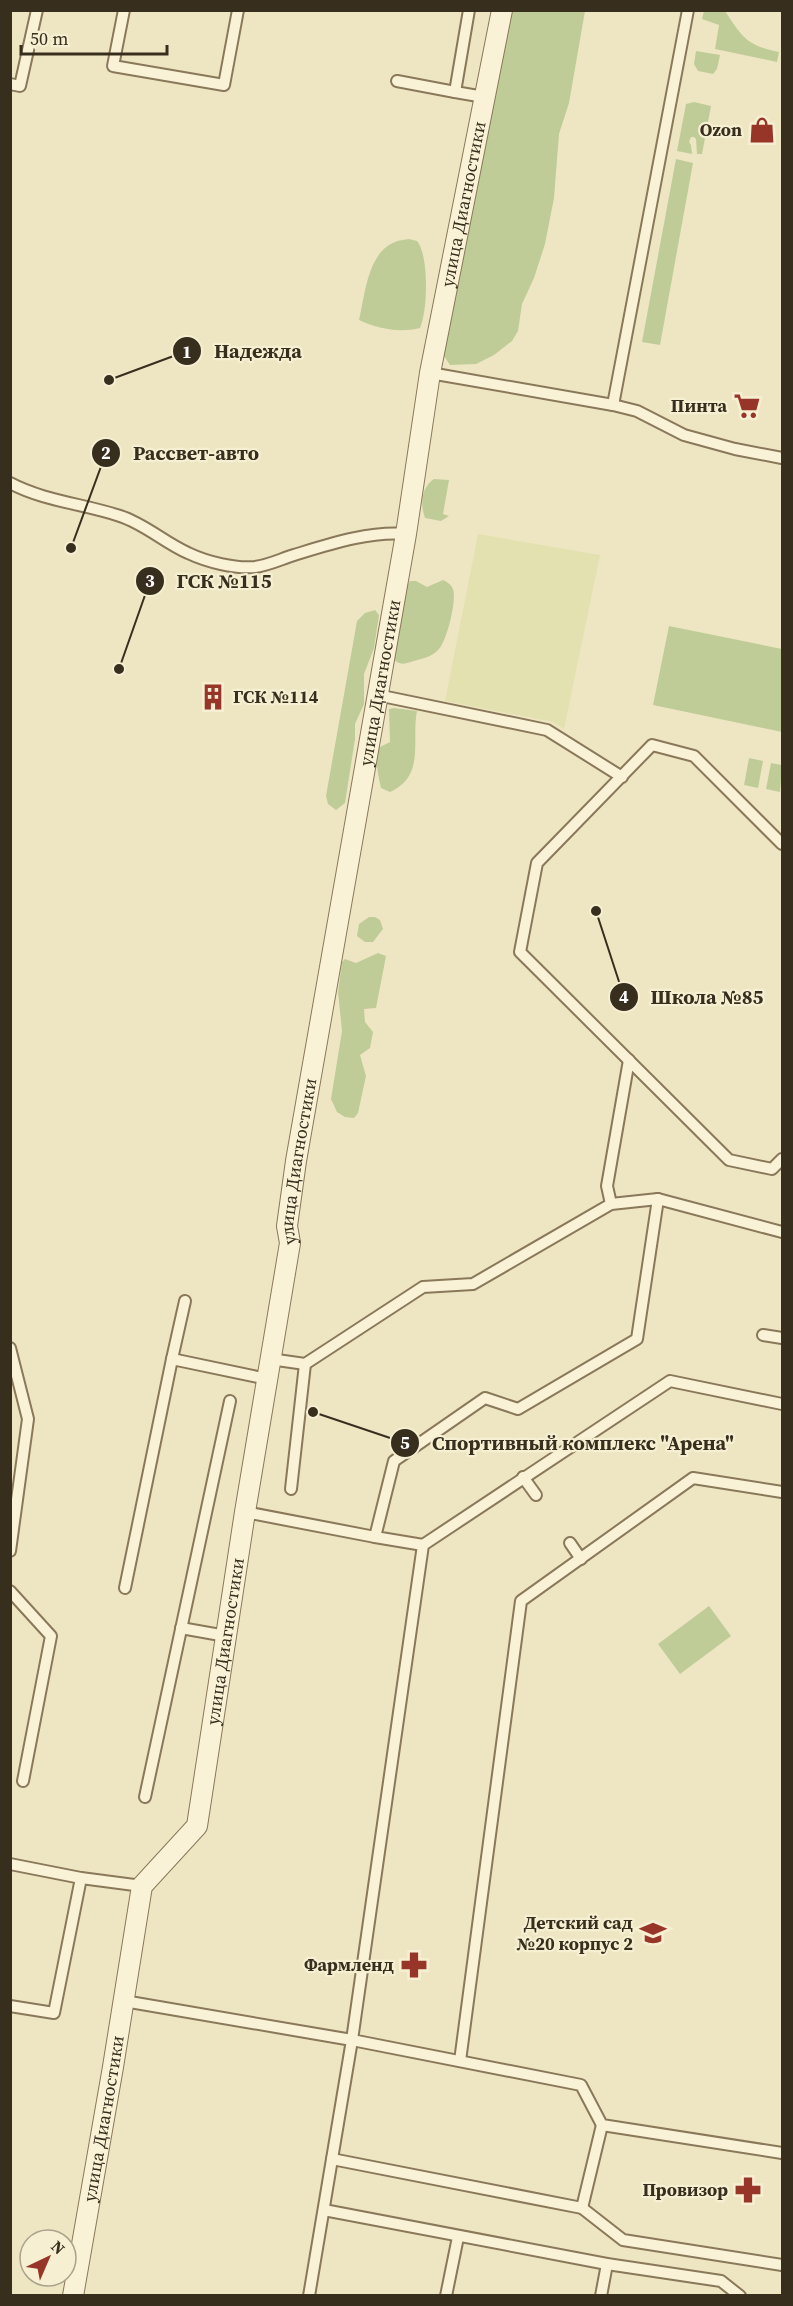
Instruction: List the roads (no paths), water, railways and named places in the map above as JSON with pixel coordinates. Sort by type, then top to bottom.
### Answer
[{"type":"street","name":"улица Диагностики","points":[[73,2295],[142,1886],[197,1826],[245,1512],[290,1244],[287,1226],[296,1161],[406,534],[430,373],[502,10]]},
{"type":"lane","points":[[10,84],[20,86],[37,10]]},
{"type":"lane","points":[[124,10],[113,66],[224,85],[238,10]]},
{"type":"lane","points":[[455,92],[469,10]]},
{"type":"lane","points":[[613,405],[688,10]]},
{"type":"lane","points":[[397,81],[484,97]]},
{"type":"lane","points":[[430,373],[613,405],[637,411],[684,435],[735,449],[783,458]]},
{"type":"lane","points":[[10,483],[47,497],[122,516],[144,526],[188,554],[231,565],[252,567],[269,565],[293,555],[384,532],[406,534]]},
{"type":"lane","points":[[377,696],[547,730],[622,777]]},
{"type":"lane","points":[[783,844],[694,756],[652,745],[537,863],[520,952],[729,1160],[772,1169],[783,1159]]},
{"type":"lane","points":[[610,1204],[607,1186],[628,1060]]},
{"type":"lane","points":[[270,1359],[305,1364],[423,1287],[472,1284],[610,1204],[657,1198],[783,1232]]},
{"type":"lane","points":[[375,1538],[394,1461],[485,1398],[518,1409],[637,1340],[657,1198]]},
{"type":"lane","points":[[125,1588],[184,1301]]},
{"type":"lane","points":[[763,1335],[783,1338]]},
{"type":"lane","points":[[10,1348],[28,1419],[10,1551]]},
{"type":"lane","points":[[172,1359],[267,1379]]},
{"type":"lane","points":[[291,1489],[305,1364]]},
{"type":"lane","points":[[245,1512],[375,1538],[423,1545],[670,1381],[783,1404]]},
{"type":"lane","points":[[145,1797],[230,1401]]},
{"type":"lane","points":[[523,1477],[536,1495]]},
{"type":"lane","points":[[460,2061],[521,1601],[693,1478],[783,1492]]},
{"type":"lane","points":[[570,1543],[580,1559]]},
{"type":"lane","points":[[309,2295],[352,2040],[423,1545]]},
{"type":"lane","points":[[10,1591],[51,1636],[23,1781]]},
{"type":"lane","points":[[181,1628],[226,1636]]},
{"type":"lane","points":[[10,1864],[81,1878],[142,1886]]},
{"type":"lane","points":[[10,2006],[54,2013],[81,1878]]},
{"type":"lane","points":[[124,2001],[352,2040],[581,2085],[602,2125],[582,2208]]},
{"type":"lane","points":[[602,2125],[783,2153]]},
{"type":"lane","points":[[332,2159],[582,2208],[623,2240],[783,2265]]},
{"type":"lane","points":[[324,2210],[607,2264],[721,2281],[740,2295]]},
{"type":"lane","points":[[446,2295],[458,2237]]},
{"type":"lane","points":[[601,2295],[607,2264]]},
{"type":"place","name":"Ozon","points":[[762,130]]},
{"type":"place","name":"Надежда","points":[[109,380]]},
{"type":"place","name":"Пинта","points":[[747,406]]},
{"type":"place","name":"Рассвет-авто","points":[[71,548]]},
{"type":"place","name":"ГСК №115","points":[[119,669]]},
{"type":"place","name":"ГСК №114","points":[[213,697]]},
{"type":"place","name":"Школа №85","points":[[596,911]]},
{"type":"place","name":"Спортивный комплекс \"Арена\"","points":[[313,1412]]},
{"type":"place","name":"Детский сад №20 корпус 2","points":[[653,1933]]},
{"type":"place","name":"Фармленд","points":[[414,1965]]},
{"type":"place","name":"Провизор","points":[[748,2190]]}]
